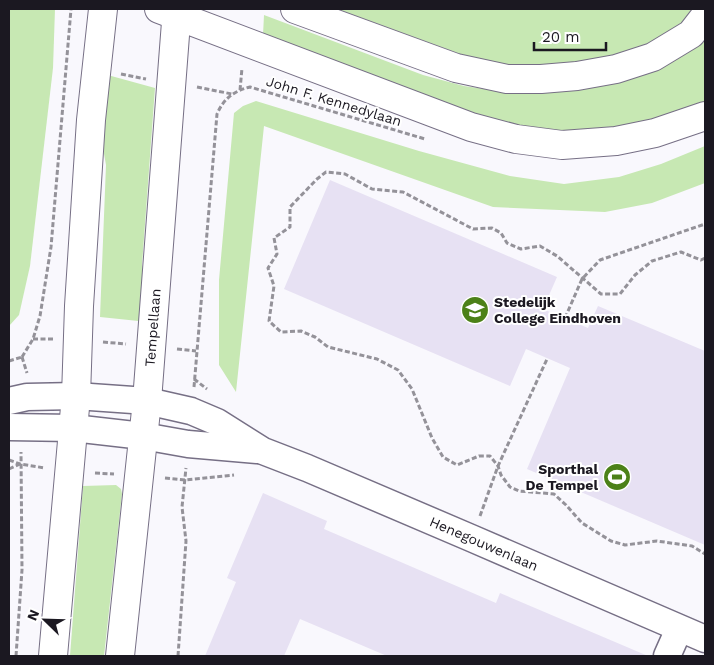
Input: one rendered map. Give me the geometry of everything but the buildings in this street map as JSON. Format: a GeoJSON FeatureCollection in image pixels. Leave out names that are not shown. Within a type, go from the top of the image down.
{"type":"FeatureCollection","features":[{"type":"Feature","properties":{"kind":"main road"},"geometry":{"type":"LineString","coordinates":[[53,656],[76,396],[77,339],[91,120],[103,9]]}},
{"type":"Feature","properties":{"kind":"main road"},"geometry":{"type":"LineString","coordinates":[[296,9],[456,68],[508,79],[577,76],[616,69],[653,57],[691,34],[705,16]]}},
{"type":"Feature","properties":{"kind":"main road"},"geometry":{"type":"LineString","coordinates":[[171,11],[471,127],[516,139],[562,145],[616,141],[655,133],[705,116]]}},
{"type":"Feature","properties":{"kind":"main road","name":"Tempellaan"},"geometry":{"type":"LineString","coordinates":[[120,656],[152,347],[170,83],[171,11]]}},
{"type":"Feature","properties":{"kind":"street","name":"Henegouwenlaan"},"geometry":{"type":"LineString","coordinates":[[9,401],[27,397],[76,396],[147,401],[191,411],[217,422],[263,451],[472,538],[705,639]]}},
{"type":"Feature","properties":{"kind":"street","name":"Henegouwenlaan"},"geometry":{"type":"LineString","coordinates":[[9,427],[73,428],[143,436],[188,444],[263,451]]}},
{"type":"Feature","properties":{"kind":"street"},"geometry":{"type":"LineString","coordinates":[[667,656],[679,629]]}},
{"type":"Feature","properties":{"kind":"path"},"geometry":{"type":"LineString","coordinates":[[9,361],[22,357],[33,339],[40,316],[51,247],[71,9]]}},
{"type":"Feature","properties":{"kind":"path","name":"John F. Kennedylaan"},"geometry":{"type":"LineString","coordinates":[[196,351],[217,114],[222,104],[232,94],[250,87],[422,139]]}},
{"type":"Feature","properties":{"kind":"path"},"geometry":{"type":"LineString","coordinates":[[705,258],[701,260],[681,252],[652,261],[635,275],[620,294],[601,294],[557,256],[540,246],[521,249],[507,243],[501,233],[492,228],[473,229],[403,192],[372,190],[346,174],[326,172],[290,207],[290,227],[274,238],[276,254],[268,268],[274,286],[269,321],[281,332],[301,331],[315,337],[328,347],[377,359],[398,370],[412,389],[432,438],[443,457],[457,465],[480,456],[490,456],[510,487],[520,491],[554,494],[582,523],[611,541],[625,545],[657,541],[692,546],[705,554]]}},
{"type":"Feature","properties":{"kind":"path"},"geometry":{"type":"LineString","coordinates":[[565,318],[582,279],[600,260],[705,224]]}},
{"type":"Feature","properties":{"kind":"path"},"geometry":{"type":"LineString","coordinates":[[33,339],[77,339],[196,351],[194,378]]}},
{"type":"Feature","properties":{"kind":"path"},"geometry":{"type":"LineString","coordinates":[[472,538],[498,466],[547,359]]}},
{"type":"Feature","properties":{"kind":"path"},"geometry":{"type":"LineString","coordinates":[[178,656],[186,541],[182,507],[188,444]]}},
{"type":"Feature","properties":{"kind":"path"},"geometry":{"type":"LineString","coordinates":[[9,460],[20,464],[69,471],[185,480]]}},
{"type":"Feature","properties":{"kind":"path"},"geometry":{"type":"LineString","coordinates":[[9,469],[20,464]]}},
{"type":"Feature","properties":{"kind":"path"},"geometry":{"type":"LineString","coordinates":[[16,656],[22,570],[20,464]]}},
{"type":"Feature","properties":{"kind":"green space"},"geometry":{"type":"Polygon","coordinates":[[[9,9],[55,9],[53,68],[30,266],[19,315],[9,326],[9,9]]]}},
{"type":"Feature","properties":{"kind":"green space"},"geometry":{"type":"Polygon","coordinates":[[[337,9],[697,9],[684,24],[648,46],[613,58],[575,65],[509,66],[460,54],[337,9]]]}},
{"type":"Feature","properties":{"kind":"green space"},"geometry":{"type":"Polygon","coordinates":[[[264,15],[423,75],[464,86],[505,92],[705,36],[705,103],[616,132],[518,130],[263,35],[264,15]]]}},
{"type":"Feature","properties":{"kind":"green space"},"geometry":{"type":"Polygon","coordinates":[[[104,74],[155,88],[142,265],[146,285],[148,322],[100,317],[106,165],[101,137],[104,74]]]}},
{"type":"Feature","properties":{"kind":"green space"},"geometry":{"type":"Polygon","coordinates":[[[256,101],[419,151],[510,176],[564,184],[619,177],[661,164],[705,146],[705,183],[652,203],[605,212],[493,207],[264,126],[236,392],[219,365],[219,280],[234,113],[243,106],[256,101]]]}},
{"type":"Feature","properties":{"kind":"green space"},"geometry":{"type":"Polygon","coordinates":[[[116,485],[121,489],[122,494],[104,656],[70,656],[83,486],[116,485]]]}},
{"type":"Feature","properties":{"kind":"place","name":"Stedelijk College Eindhoven"},"geometry":{"type":"Point","coordinates":[475,310]}},
{"type":"Feature","properties":{"kind":"place","name":"Sporthal De Tempel"},"geometry":{"type":"Point","coordinates":[617,477]}}]}
